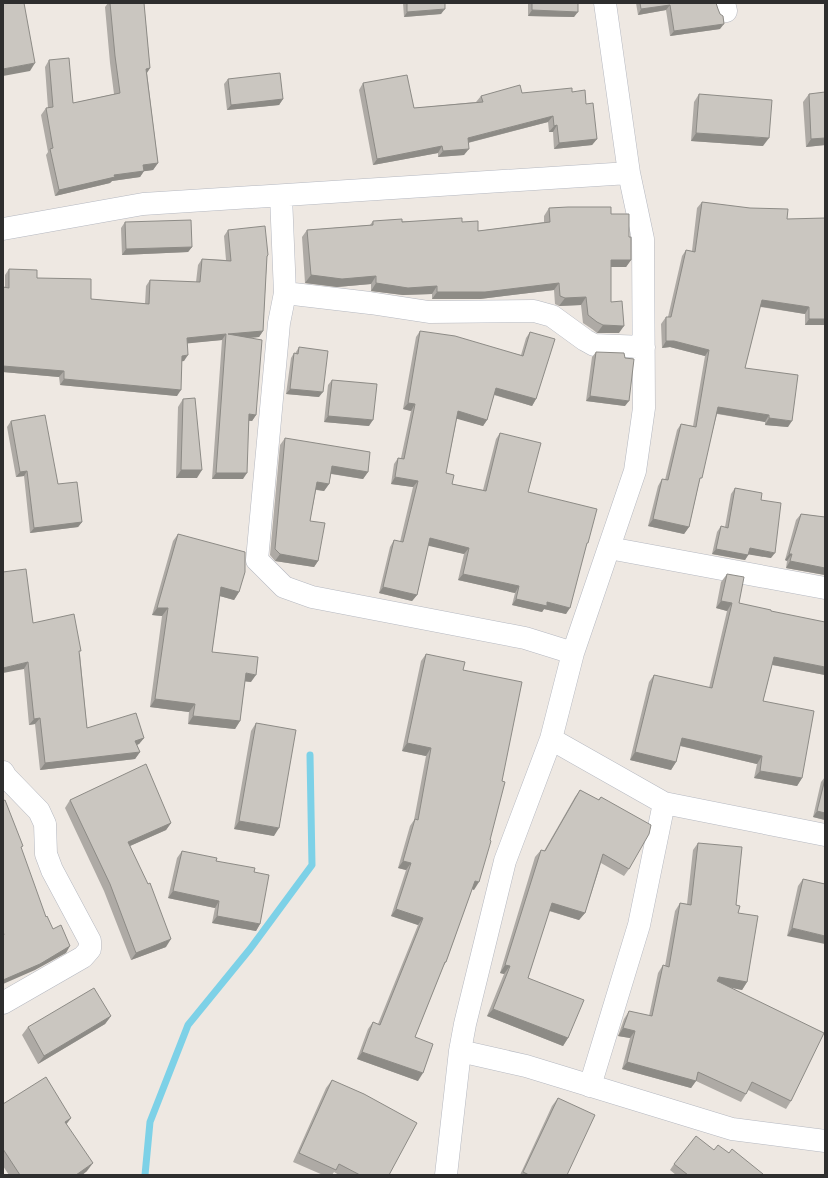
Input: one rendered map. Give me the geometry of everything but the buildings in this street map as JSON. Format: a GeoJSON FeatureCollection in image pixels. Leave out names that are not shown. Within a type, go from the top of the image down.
{"type":"FeatureCollection","features":[{"type":"Feature","properties":{"kind":"street"},"geometry":{"type":"LineString","coordinates":[[446,1175],[460,1051],[465,1024],[505,861],[551,740],[573,653],[635,471],[644,408],[643,239],[629,173],[605,3]]}},
{"type":"Feature","properties":{"kind":"street"},"geometry":{"type":"LineString","coordinates":[[3,229],[143,204],[629,173]]}},
{"type":"Feature","properties":{"kind":"street"},"geometry":{"type":"LineString","coordinates":[[281,196],[285,293],[279,322],[257,560],[284,587],[312,597],[525,638],[573,653]]}},
{"type":"Feature","properties":{"kind":"street"},"geometry":{"type":"LineString","coordinates":[[285,293],[370,303],[429,312],[534,311],[552,316],[594,345],[644,347]]}},
{"type":"Feature","properties":{"kind":"street"},"geometry":{"type":"LineString","coordinates":[[609,548],[825,588]]}},
{"type":"Feature","properties":{"kind":"street"},"geometry":{"type":"LineString","coordinates":[[551,740],[664,803],[825,835]]}},
{"type":"Feature","properties":{"kind":"street"},"geometry":{"type":"LineString","coordinates":[[3,772],[39,811],[44,824],[46,854],[52,870],[90,941],[90,949],[83,957],[3,1003]]}},
{"type":"Feature","properties":{"kind":"street"},"geometry":{"type":"LineString","coordinates":[[590,1086],[639,925],[664,803]]}},
{"type":"Feature","properties":{"kind":"street"},"geometry":{"type":"LineString","coordinates":[[460,1051],[526,1066],[732,1129],[825,1141]]}},
{"type":"Feature","properties":{"kind":"waterway"},"geometry":{"type":"LineString","coordinates":[[145,1175],[150,1122],[188,1025],[250,949],[312,865],[310,755]]}}]}
